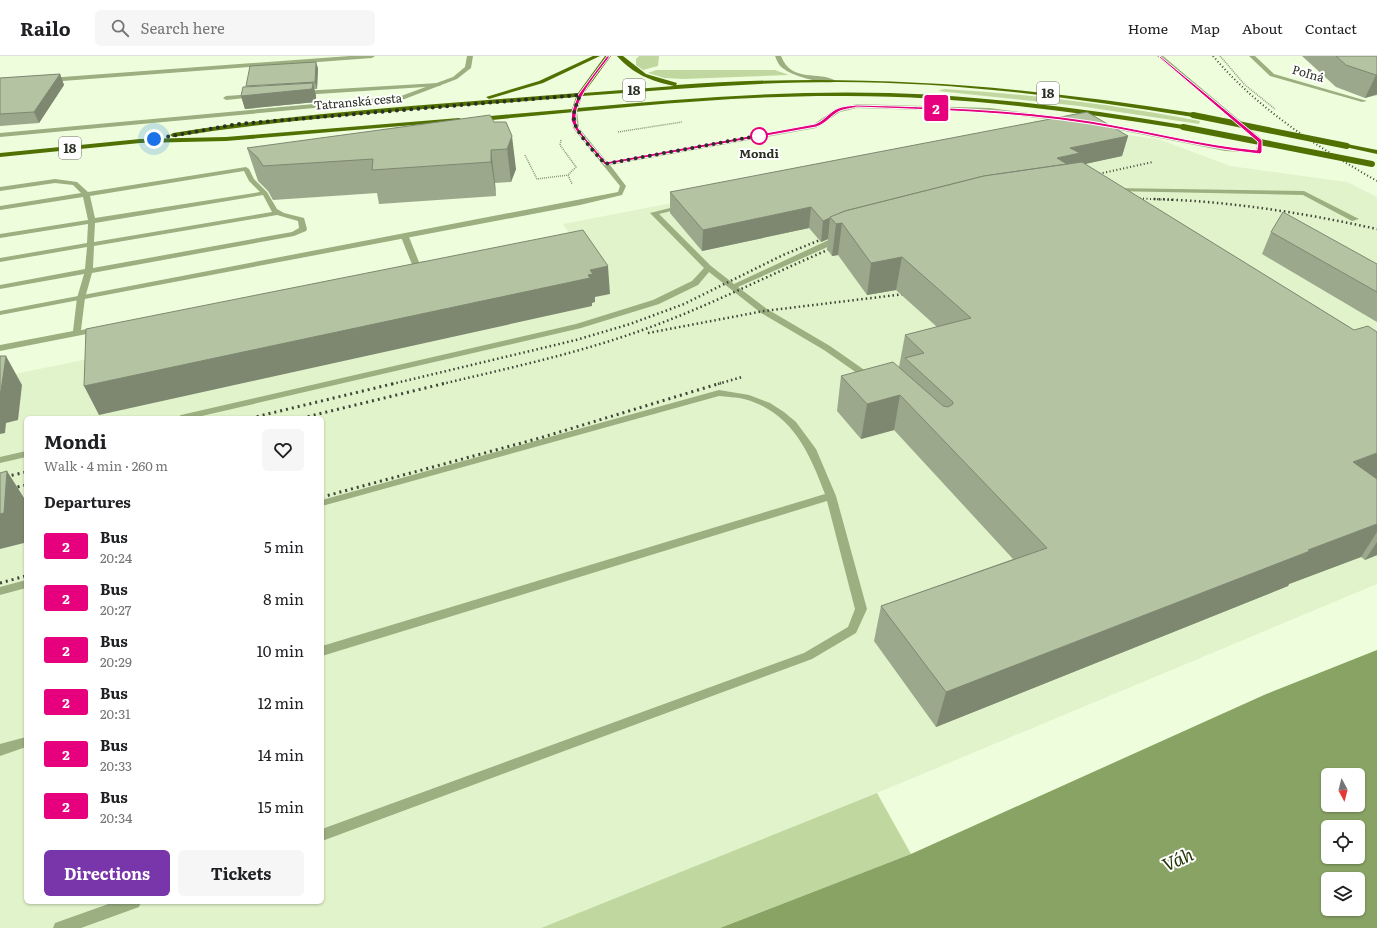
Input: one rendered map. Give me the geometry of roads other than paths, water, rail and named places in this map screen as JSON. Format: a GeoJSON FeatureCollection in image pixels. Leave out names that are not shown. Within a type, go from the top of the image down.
{"type":"FeatureCollection","features":[{"type":"Feature","properties":{"kind":"main road"},"geometry":{"type":"LineString","coordinates":[[454,104],[523,88],[597,56]]}},
{"type":"Feature","properties":{"kind":"main road"},"geometry":{"type":"LineString","coordinates":[[574,111],[580,95],[608,56]]}},
{"type":"Feature","properties":{"kind":"main road"},"geometry":{"type":"LineString","coordinates":[[620,56],[640,74],[658,80],[688,86]]}},
{"type":"Feature","properties":{"kind":"main road","name":"18"},"geometry":{"type":"LineString","coordinates":[[580,95],[688,86],[788,81],[973,86],[1080,97],[1193,115],[1377,152]]}},
{"type":"Feature","properties":{"kind":"main road","name":"Tatranská cesta"},"geometry":{"type":"LineString","coordinates":[[0,155],[140,141],[238,124],[454,104],[580,95]]}},
{"type":"Feature","properties":{"kind":"main road","name":"18"},"geometry":{"type":"LineString","coordinates":[[574,111],[778,96],[906,95],[1022,103],[1111,115],[1183,127],[1374,164]]}},
{"type":"Feature","properties":{"kind":"main road","name":"Tatranská cesta"},"geometry":{"type":"LineString","coordinates":[[140,141],[226,139],[574,111]]}},
{"type":"Feature","properties":{"kind":"street"},"geometry":{"type":"LineString","coordinates":[[39,81],[372,56]]}},
{"type":"Feature","properties":{"kind":"street"},"geometry":{"type":"LineString","coordinates":[[0,135],[402,98],[438,86],[455,78],[468,68],[470,56]]}},
{"type":"Feature","properties":{"kind":"street"},"geometry":{"type":"LineString","coordinates":[[778,56],[779,64],[801,76],[832,81]]}},
{"type":"Feature","properties":{"kind":"street"},"geometry":{"type":"LineString","coordinates":[[1098,124],[1226,149],[1260,152],[1261,141],[1160,56]]}},
{"type":"Feature","properties":{"kind":"street","name":"Poľná"},"geometry":{"type":"LineString","coordinates":[[1252,56],[1272,75],[1364,101]]}},
{"type":"Feature","properties":{"kind":"street"},"geometry":{"type":"LineString","coordinates":[[293,93],[438,86]]}},
{"type":"Feature","properties":{"kind":"street"},"geometry":{"type":"LineString","coordinates":[[226,98],[264,96]]}},
{"type":"Feature","properties":{"kind":"street"},"geometry":{"type":"LineString","coordinates":[[605,164],[816,126],[825,122],[834,113],[841,109],[857,106],[989,110],[1074,121]]}},
{"type":"Feature","properties":{"kind":"street"},"geometry":{"type":"LineString","coordinates":[[0,313],[614,196],[622,191],[622,186],[576,128],[574,111]]}},
{"type":"Feature","properties":{"kind":"street"},"geometry":{"type":"LineString","coordinates":[[0,208],[246,169],[251,180],[265,193],[270,206],[276,213]]}},
{"type":"Feature","properties":{"kind":"street"},"geometry":{"type":"LineString","coordinates":[[0,189],[55,181],[75,183],[86,194],[92,221],[91,245],[89,271],[81,298],[77,334]]}},
{"type":"Feature","properties":{"kind":"street"},"geometry":{"type":"LineString","coordinates":[[1115,198],[1103,190],[1304,193],[1355,219]]}},
{"type":"Feature","properties":{"kind":"street"},"geometry":{"type":"LineString","coordinates":[[0,236],[265,193]]}},
{"type":"Feature","properties":{"kind":"street"},"geometry":{"type":"LineString","coordinates":[[693,205],[654,213],[708,268],[764,311],[826,348],[877,382]]}},
{"type":"Feature","properties":{"kind":"street"},"geometry":{"type":"LineString","coordinates":[[0,260],[276,213],[301,220],[303,229],[294,234],[0,287]]}},
{"type":"Feature","properties":{"kind":"street"},"geometry":{"type":"LineString","coordinates":[[405,237],[412,266],[431,262]]}},
{"type":"Feature","properties":{"kind":"street"},"geometry":{"type":"LineString","coordinates":[[733,287],[846,237]]}},
{"type":"Feature","properties":{"kind":"street"},"geometry":{"type":"LineString","coordinates":[[190,416],[578,326],[656,302],[695,283],[708,268]]}},
{"type":"Feature","properties":{"kind":"street"},"geometry":{"type":"LineString","coordinates":[[0,348],[108,327]]}},
{"type":"Feature","properties":{"kind":"street"},"geometry":{"type":"LineString","coordinates":[[324,502],[719,394],[749,398],[777,410],[795,425],[813,450],[831,496],[861,609],[852,630],[808,656],[324,834]]}},
{"type":"Feature","properties":{"kind":"street"},"geometry":{"type":"LineString","coordinates":[[0,460],[24,454]]}},
{"type":"Feature","properties":{"kind":"street"},"geometry":{"type":"LineString","coordinates":[[324,650],[831,496]]}},
{"type":"Feature","properties":{"kind":"street"},"geometry":{"type":"LineString","coordinates":[[0,591],[24,585]]}},
{"type":"Feature","properties":{"kind":"street"},"geometry":{"type":"LineString","coordinates":[[0,750],[24,743]]}},
{"type":"Feature","properties":{"kind":"street"},"geometry":{"type":"LineString","coordinates":[[60,928],[128,904]]}},
{"type":"Feature","properties":{"kind":"water","name":"Váh"},"geometry":{"type":"Polygon","coordinates":[[[1377,650],[1377,928],[720,928],[911,854],[1264,695],[1377,650]]]}},
{"type":"Feature","properties":{"kind":"railway"},"geometry":{"type":"LineString","coordinates":[[1213,56],[1249,93],[1289,126],[1377,181]]}},
{"type":"Feature","properties":{"kind":"railway"},"geometry":{"type":"LineString","coordinates":[[1089,176],[1153,162]]}},
{"type":"Feature","properties":{"kind":"railway"},"geometry":{"type":"LineString","coordinates":[[1129,198],[1174,200]]}},
{"type":"Feature","properties":{"kind":"railway"},"geometry":{"type":"LineString","coordinates":[[1154,199],[1238,205],[1322,218],[1377,229]]}},
{"type":"Feature","properties":{"kind":"railway"},"geometry":{"type":"LineString","coordinates":[[392,384],[576,340],[630,324],[684,304],[783,255],[830,236]]}},
{"type":"Feature","properties":{"kind":"railway"},"geometry":{"type":"LineString","coordinates":[[442,384],[561,355],[608,342],[657,325],[837,246]]}},
{"type":"Feature","properties":{"kind":"railway"},"geometry":{"type":"LineString","coordinates":[[648,333],[764,311],[913,293]]}},
{"type":"Feature","properties":{"kind":"railway"},"geometry":{"type":"LineString","coordinates":[[718,384],[742,377]]}},
{"type":"Feature","properties":{"kind":"railway"},"geometry":{"type":"LineString","coordinates":[[259,416],[396,383]]}},
{"type":"Feature","properties":{"kind":"railway"},"geometry":{"type":"LineString","coordinates":[[310,416],[446,383]]}},
{"type":"Feature","properties":{"kind":"railway"},"geometry":{"type":"LineString","coordinates":[[324,496],[540,438],[721,383]]}},
{"type":"Feature","properties":{"kind":"railway"},"geometry":{"type":"LineString","coordinates":[[0,478],[24,472]]}},
{"type":"Feature","properties":{"kind":"railway"},"geometry":{"type":"LineString","coordinates":[[0,491],[24,485]]}},
{"type":"Feature","properties":{"kind":"railway"},"geometry":{"type":"LineString","coordinates":[[0,583],[24,577]]}},
{"type":"Feature","properties":{"kind":"place","name":"Mondi"},"geometry":{"type":"Point","coordinates":[759,136]}}]}
